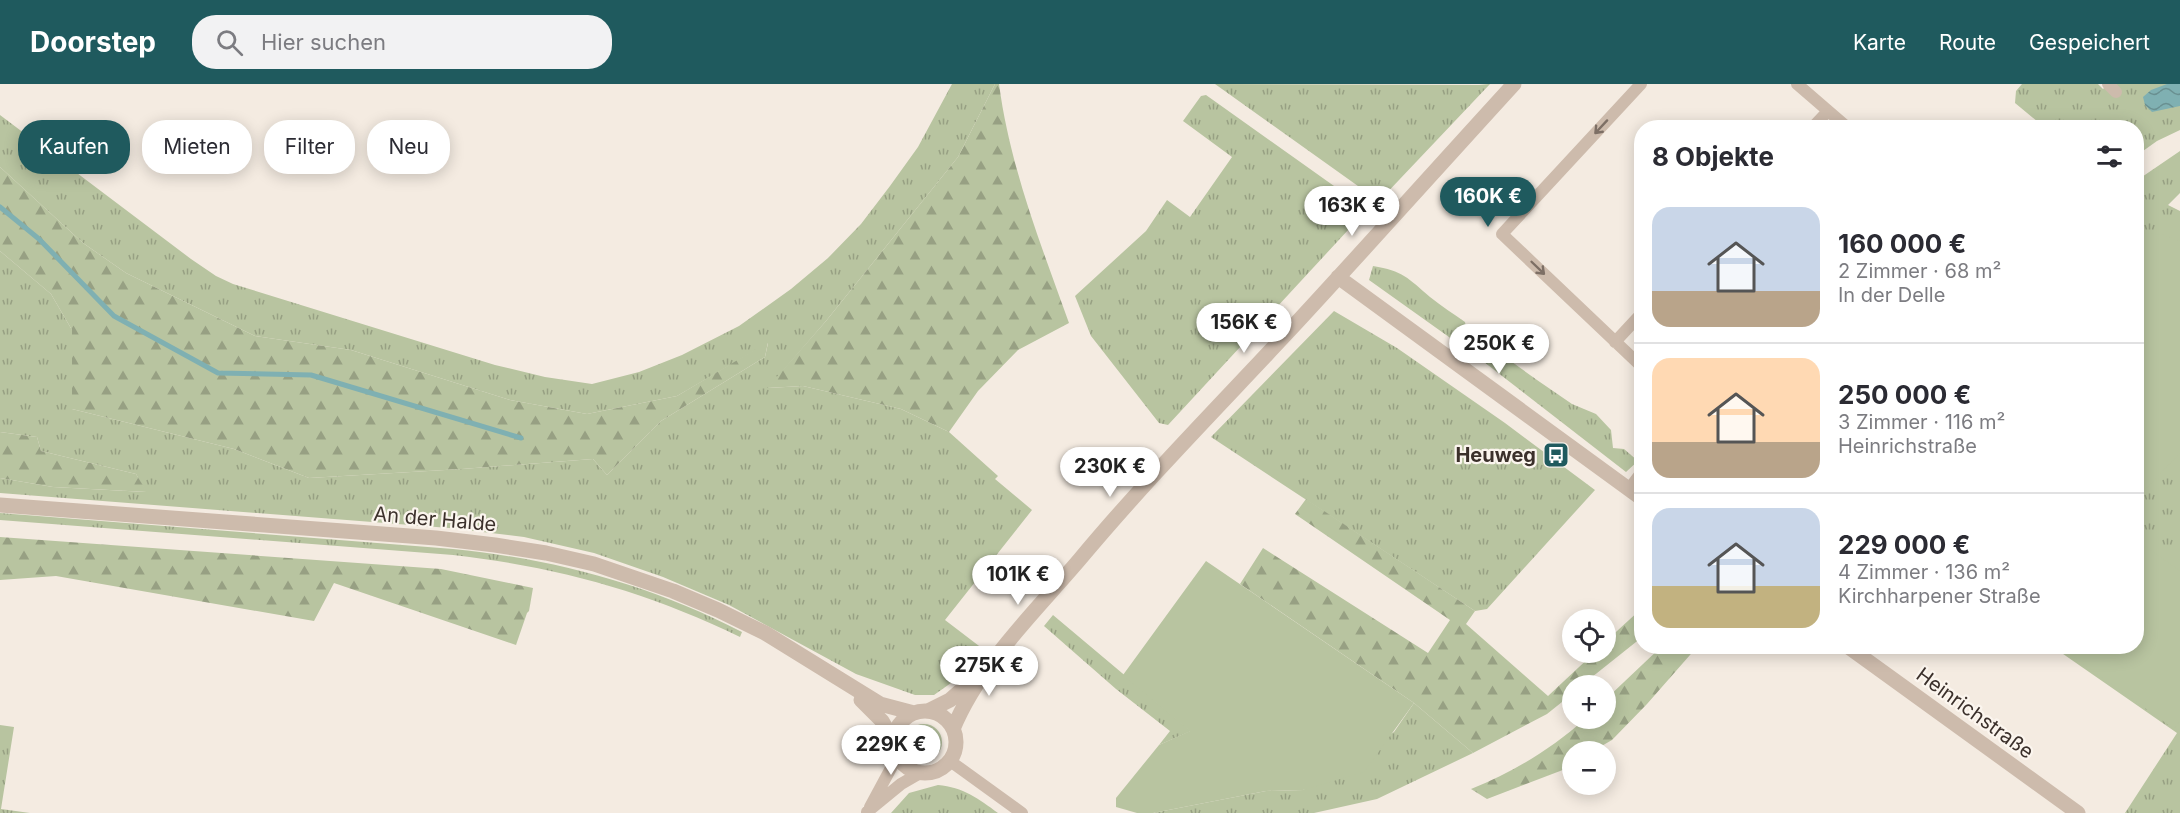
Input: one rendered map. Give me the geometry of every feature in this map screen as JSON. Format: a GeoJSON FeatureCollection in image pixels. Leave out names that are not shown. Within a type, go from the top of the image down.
{"type":"FeatureCollection","features":[{"type":"Feature","properties":{"kind":"street"},"geometry":{"type":"LineString","coordinates":[[953,729],[961,710],[989,666],[1094,542],[1173,453],[1514,84]]}},
{"type":"Feature","properties":{"kind":"street"},"geometry":{"type":"LineString","coordinates":[[1634,360],[1502,234],[1641,84]]}},
{"type":"Feature","properties":{"kind":"street"},"geometry":{"type":"LineString","coordinates":[[1797,84],[1839,120]]}},
{"type":"Feature","properties":{"kind":"street"},"geometry":{"type":"LineString","coordinates":[[1820,120],[1828,111]]}},
{"type":"Feature","properties":{"kind":"street"},"geometry":{"type":"LineString","coordinates":[[1338,277],[1634,493]]}},
{"type":"Feature","properties":{"kind":"street"},"geometry":{"type":"LineString","coordinates":[[1615,342],[1634,322]]}},
{"type":"Feature","properties":{"kind":"street","name":"An der Halde"},"geometry":{"type":"LineString","coordinates":[[0,505],[436,538],[495,544],[546,553],[594,564],[644,580],[709,606],[765,633],[880,704],[921,712]]}},
{"type":"Feature","properties":{"kind":"street","name":"Heinrichstraße"},"geometry":{"type":"LineString","coordinates":[[1858,654],[2078,813]]}},
{"type":"Feature","properties":{"kind":"street"},"geometry":{"type":"LineString","coordinates":[[867,813],[895,749],[899,724],[950,699],[989,666]]}},
{"type":"Feature","properties":{"kind":"street","name":"An der Halde"},"geometry":{"type":"LineString","coordinates":[[839,679],[882,721],[895,749]]}},
{"type":"Feature","properties":{"kind":"street"},"geometry":{"type":"LineString","coordinates":[[867,813],[901,784],[920,774],[936,771],[950,761],[956,746],[953,729],[947,720],[938,714],[921,712]]}},
{"type":"Feature","properties":{"kind":"street"},"geometry":{"type":"LineString","coordinates":[[895,749],[903,765],[920,774]]}},
{"type":"Feature","properties":{"kind":"street"},"geometry":{"type":"LineString","coordinates":[[950,761],[1022,813]]}},
{"type":"Feature","properties":{"kind":"green space"},"geometry":{"type":"Polygon","coordinates":[[[952,84],[995,84],[958,157],[826,321],[768,388],[803,386],[901,409],[949,432],[998,476],[995,479],[1032,510],[945,620],[983,649],[951,683],[934,695],[915,695],[856,674],[729,605],[663,577],[594,553],[524,537],[449,528],[0,493],[0,478],[53,487],[146,492],[136,474],[41,451],[37,437],[0,432],[0,251],[51,294],[72,330],[72,409],[234,449],[309,478],[593,459],[607,475],[661,421],[765,357],[768,343],[677,396],[587,414],[510,400],[351,350],[255,336],[126,273],[83,243],[0,167],[0,115],[18,129],[18,174],[78,174],[191,259],[216,276],[233,284],[495,365],[545,377],[592,384],[639,372],[682,355],[739,326],[791,289],[828,258],[861,224],[918,147],[952,84]]]}},
{"type":"Feature","properties":{"kind":"green space"},"geometry":{"type":"Polygon","coordinates":[[[995,84],[999,84],[1019,176],[1069,323],[1018,350],[978,391],[949,432],[901,409],[803,386],[767,388],[826,321],[958,157],[995,84]]]}},
{"type":"Feature","properties":{"kind":"green space"},"geometry":{"type":"Polygon","coordinates":[[[1215,84],[1490,84],[1381,199],[1372,196],[1215,84]]]}},
{"type":"Feature","properties":{"kind":"green space"},"geometry":{"type":"Polygon","coordinates":[[[2022,84],[2098,84],[2103,89],[2108,84],[2180,84],[2180,130],[2144,150],[2144,120],[2036,120],[2015,103],[2016,91],[2022,84]]]}},
{"type":"Feature","properties":{"kind":"green space"},"geometry":{"type":"Polygon","coordinates":[[[1206,95],[1365,208],[1366,216],[1361,216],[1168,425],[1159,423],[1091,336],[1075,296],[1146,231],[1167,200],[1190,217],[1232,157],[1183,121],[1201,96],[1206,95]]]}},
{"type":"Feature","properties":{"kind":"green space"},"geometry":{"type":"Polygon","coordinates":[[[2180,151],[2180,193],[2168,205],[2180,211],[2180,813],[2125,813],[2177,733],[2063,654],[2144,654],[2144,176],[2180,151]]]}},
{"type":"Feature","properties":{"kind":"green space"},"geometry":{"type":"Polygon","coordinates":[[[0,167],[83,243],[126,273],[255,336],[351,350],[510,400],[587,414],[677,396],[768,342],[765,357],[661,421],[607,475],[593,459],[309,478],[234,449],[72,409],[72,330],[51,294],[0,251],[0,167]]]}},
{"type":"Feature","properties":{"kind":"green space"},"geometry":{"type":"Polygon","coordinates":[[[2144,233],[2164,235],[2180,241],[2180,453],[2144,491],[2144,233]]]}},
{"type":"Feature","properties":{"kind":"green space"},"geometry":{"type":"Polygon","coordinates":[[[1373,266],[1404,276],[1465,322],[1469,334],[1474,339],[1487,344],[1494,339],[1512,362],[1572,404],[1596,414],[1611,430],[1613,448],[1624,449],[1634,458],[1634,465],[1626,472],[1484,362],[1369,280],[1373,266]]]}},
{"type":"Feature","properties":{"kind":"green space"},"geometry":{"type":"Polygon","coordinates":[[[1334,311],[1397,348],[1505,423],[1595,490],[1487,609],[1475,611],[1211,437],[1334,311]]]}},
{"type":"Feature","properties":{"kind":"green space"},"geometry":{"type":"Polygon","coordinates":[[[0,432],[37,437],[41,451],[136,474],[147,492],[53,487],[0,478],[0,432]]]}},
{"type":"Feature","properties":{"kind":"green space"},"geometry":{"type":"Polygon","coordinates":[[[1306,499],[1475,611],[1466,624],[1548,696],[1562,683],[1562,702],[1547,714],[1473,753],[1414,703],[1240,584],[1263,548],[1428,653],[1450,620],[1295,514],[1306,499]]]}},
{"type":"Feature","properties":{"kind":"green space"},"geometry":{"type":"Polygon","coordinates":[[[0,513],[453,549],[491,554],[565,567],[602,577],[673,601],[742,632],[740,637],[670,606],[600,583],[491,560],[453,555],[0,520],[0,513]]]}},
{"type":"Feature","properties":{"kind":"green space"},"geometry":{"type":"Polygon","coordinates":[[[0,537],[441,569],[533,588],[529,611],[516,645],[334,583],[314,621],[56,576],[0,580],[0,537]]]}},
{"type":"Feature","properties":{"kind":"green space"},"geometry":{"type":"Polygon","coordinates":[[[2144,547],[2180,571],[2180,721],[2174,729],[2070,654],[2144,654],[2144,547]]]}},
{"type":"Feature","properties":{"kind":"green space"},"geometry":{"type":"Polygon","coordinates":[[[1206,561],[1414,703],[1364,772],[1303,790],[1266,791],[1153,813],[1137,813],[1116,807],[1116,798],[1159,745],[1190,731],[1123,675],[1206,561]]]}},
{"type":"Feature","properties":{"kind":"green space"},"geometry":{"type":"Polygon","coordinates":[[[1053,615],[1191,731],[1159,745],[1170,731],[1116,689],[1044,626],[1053,615]]]}},
{"type":"Feature","properties":{"kind":"green space"},"geometry":{"type":"Polygon","coordinates":[[[1634,615],[1634,644],[1616,658],[1616,632],[1634,615]]]}},
{"type":"Feature","properties":{"kind":"green space"},"geometry":{"type":"Polygon","coordinates":[[[1654,654],[1691,654],[1612,740],[1562,741],[1562,770],[1487,799],[1471,789],[1531,759],[1573,729],[1616,729],[1616,690],[1654,654]]]}},
{"type":"Feature","properties":{"kind":"green space"},"geometry":{"type":"Polygon","coordinates":[[[1583,663],[1610,663],[1595,675],[1570,675],[1583,663]]]}},
{"type":"Feature","properties":{"kind":"green space"},"geometry":{"type":"Polygon","coordinates":[[[1414,703],[1473,753],[1377,799],[1314,813],[1153,813],[1266,791],[1303,790],[1394,732],[1414,703]]]}},
{"type":"Feature","properties":{"kind":"green space"},"geometry":{"type":"Polygon","coordinates":[[[924,724],[937,729],[942,742],[937,755],[924,760],[911,755],[906,742],[911,729],[924,724]]]}},
{"type":"Feature","properties":{"kind":"green space"},"geometry":{"type":"Polygon","coordinates":[[[0,725],[14,727],[1,809],[30,813],[0,813],[0,725]]]}},
{"type":"Feature","properties":{"kind":"green space"},"geometry":{"type":"Polygon","coordinates":[[[938,785],[963,791],[998,813],[891,813],[909,793],[938,785]]]}},
{"type":"Feature","properties":{"kind":"water"},"geometry":{"type":"Polygon","coordinates":[[[2167,84],[2180,84],[2180,106],[2152,112],[2145,105],[2143,97],[2151,90],[2167,84]]]}},
{"type":"Feature","properties":{"kind":"waterway"},"geometry":{"type":"LineString","coordinates":[[0,207],[39,239],[114,316],[218,373],[311,375],[521,438]]}},
{"type":"Feature","properties":{"kind":"place","name":"Heuweg"},"geometry":{"type":"Point","coordinates":[1556,455]}}]}
